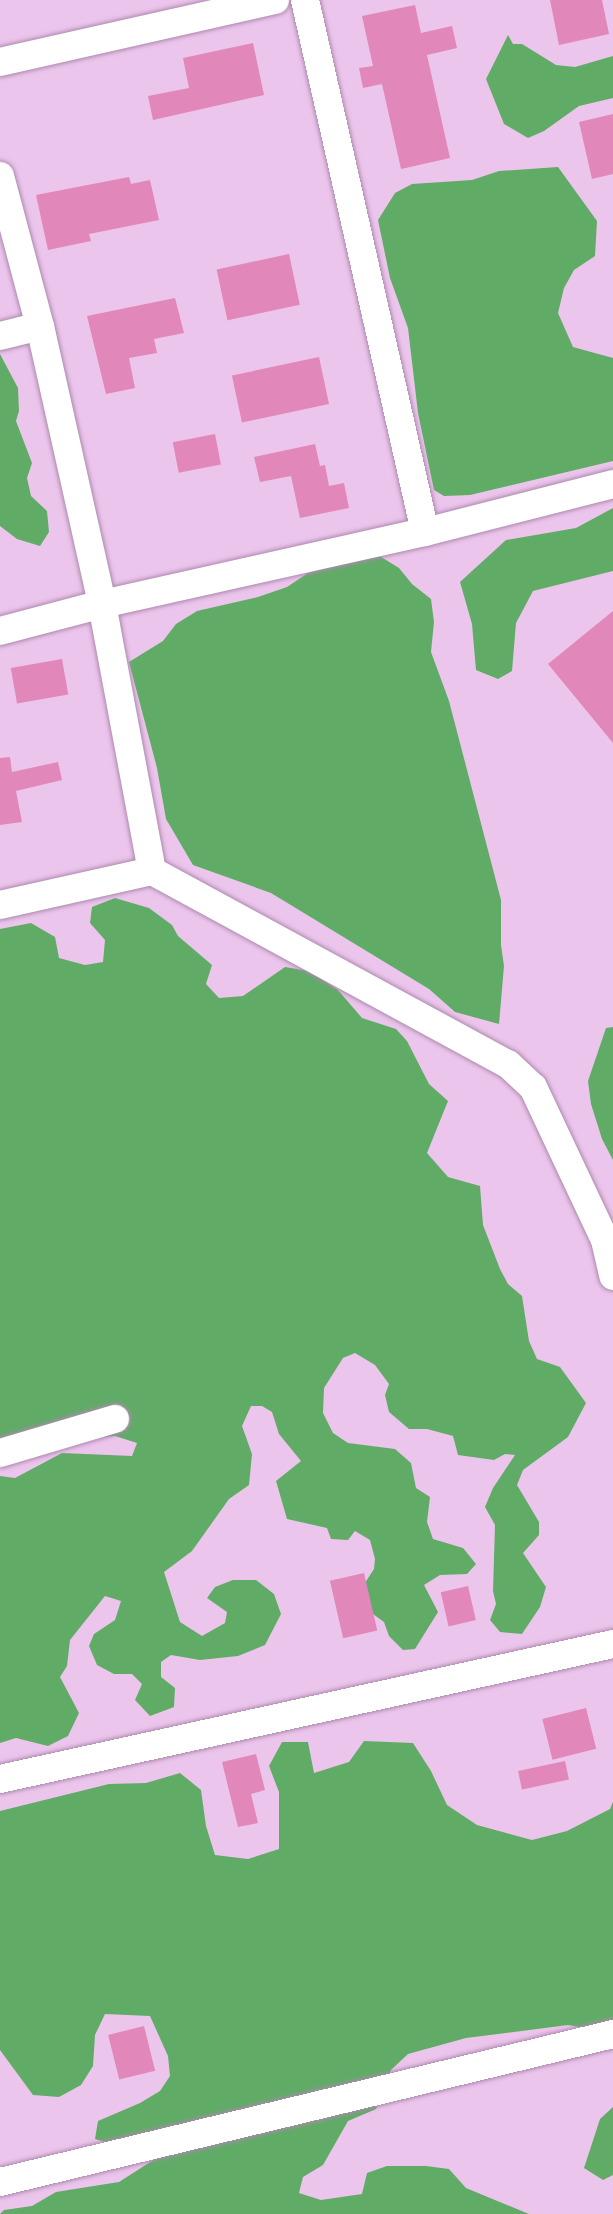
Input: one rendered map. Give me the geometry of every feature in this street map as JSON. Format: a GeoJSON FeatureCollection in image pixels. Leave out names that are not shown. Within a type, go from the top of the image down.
{"type":"FeatureCollection","features":[{"type":"Feature","properties":{"kind":"street"},"geometry":{"type":"LineString","coordinates":[[0,62],[275,0]]}},
{"type":"Feature","properties":{"kind":"street"},"geometry":{"type":"LineString","coordinates":[[305,0],[425,532]]}},
{"type":"Feature","properties":{"kind":"street"},"geometry":{"type":"LineString","coordinates":[[0,176],[40,326],[103,604],[152,871]]}},
{"type":"Feature","properties":{"kind":"street"},"geometry":{"type":"LineString","coordinates":[[0,336],[40,326]]}},
{"type":"Feature","properties":{"kind":"street"},"geometry":{"type":"LineString","coordinates":[[0,631],[103,604],[425,532],[613,484]]}},
{"type":"Feature","properties":{"kind":"street"},"geometry":{"type":"LineString","coordinates":[[0,905],[152,871],[509,1063],[533,1087],[609,1238],[613,1276]]}},
{"type":"Feature","properties":{"kind":"street"},"geometry":{"type":"LineString","coordinates":[[0,1453],[116,1419]]}},
{"type":"Feature","properties":{"kind":"street"},"geometry":{"type":"LineString","coordinates":[[0,1779],[613,1644]]}},
{"type":"Feature","properties":{"kind":"street"},"geometry":{"type":"LineString","coordinates":[[0,2182],[613,2034]]}},
{"type":"Feature","properties":{"kind":"green space"},"geometry":{"type":"Polygon","coordinates":[[[508,35],[513,44],[522,44],[556,65],[575,67],[613,56],[613,98],[579,106],[544,131],[528,138],[504,124],[486,79],[508,35]]]}},
{"type":"Feature","properties":{"kind":"green space"},"geometry":{"type":"Polygon","coordinates":[[[558,167],[597,221],[595,256],[574,270],[564,288],[558,313],[573,347],[613,358],[613,461],[470,495],[444,496],[434,490],[418,413],[408,328],[390,278],[378,220],[395,193],[412,184],[472,180],[499,171],[558,167]]]}},
{"type":"Feature","properties":{"kind":"green space"},"geometry":{"type":"Polygon","coordinates":[[[0,354],[18,388],[19,411],[16,421],[32,463],[27,478],[31,496],[47,511],[49,532],[40,546],[17,539],[0,526],[0,354]]]}},
{"type":"Feature","properties":{"kind":"green space"},"geometry":{"type":"Polygon","coordinates":[[[613,508],[613,571],[533,591],[516,623],[512,671],[498,679],[476,670],[472,624],[460,582],[506,540],[576,528],[613,508]]]}},
{"type":"Feature","properties":{"kind":"green space"},"geometry":{"type":"Polygon","coordinates":[[[373,552],[399,568],[412,584],[431,599],[434,622],[431,652],[449,701],[501,900],[504,966],[499,1024],[455,1012],[429,989],[271,893],[193,865],[166,819],[157,768],[129,662],[163,641],[176,624],[197,611],[258,597],[287,587],[308,573],[373,552]]]}},
{"type":"Feature","properties":{"kind":"green space"},"geometry":{"type":"Polygon","coordinates":[[[115,898],[149,908],[172,925],[178,936],[212,965],[206,984],[219,998],[243,996],[285,967],[309,971],[338,990],[362,1018],[396,1029],[407,1041],[429,1084],[448,1101],[427,1153],[448,1177],[480,1186],[483,1225],[508,1284],[522,1296],[529,1341],[537,1359],[560,1367],[586,1403],[568,1437],[523,1470],[517,1485],[539,1522],[539,1535],[523,1553],[546,1587],[540,1607],[522,1634],[500,1632],[490,1620],[496,1604],[493,1591],[495,1525],[485,1507],[493,1488],[515,1455],[505,1454],[494,1460],[458,1455],[453,1436],[427,1429],[409,1429],[389,1412],[385,1395],[389,1384],[375,1365],[355,1353],[343,1358],[324,1388],[323,1413],[333,1433],[348,1443],[395,1449],[411,1463],[416,1488],[430,1497],[427,1522],[433,1539],[463,1548],[476,1564],[467,1574],[440,1575],[424,1585],[438,1612],[415,1649],[403,1650],[389,1636],[384,1622],[362,1606],[361,1589],[374,1569],[375,1559],[370,1540],[355,1531],[348,1540],[331,1539],[327,1528],[287,1519],[276,1481],[301,1461],[279,1434],[272,1412],[262,1406],[251,1406],[242,1426],[252,1454],[249,1485],[229,1499],[192,1551],[164,1572],[180,1622],[202,1636],[225,1623],[227,1612],[207,1598],[215,1587],[233,1580],[256,1580],[274,1594],[281,1614],[265,1645],[238,1656],[200,1660],[171,1655],[161,1662],[161,1677],[175,1688],[174,1707],[150,1716],[135,1700],[142,1684],[132,1674],[114,1674],[97,1665],[89,1646],[94,1634],[115,1620],[121,1601],[105,1596],[70,1640],[67,1666],[60,1677],[79,1713],[68,1736],[48,1746],[16,1738],[0,1743],[0,1476],[15,1478],[62,1453],[132,1456],[137,1443],[115,1436],[0,1447],[0,929],[31,923],[55,937],[59,958],[85,965],[103,962],[105,940],[90,923],[92,907],[115,898]]]}},
{"type":"Feature","properties":{"kind":"green space"},"geometry":{"type":"Polygon","coordinates":[[[613,1027],[613,1160],[602,1139],[591,1104],[588,1081],[606,1028],[613,1027]]]}},
{"type":"Feature","properties":{"kind":"green space"},"geometry":{"type":"Polygon","coordinates":[[[364,1741],[413,1743],[431,1771],[447,1805],[477,1825],[532,1840],[567,1831],[610,1809],[613,1802],[613,2033],[568,2025],[466,2038],[408,2054],[391,2070],[376,2109],[348,2121],[323,2165],[303,2177],[299,2193],[321,2200],[362,2194],[367,2173],[387,2166],[426,2166],[449,2169],[466,2188],[529,2214],[0,2214],[4,2210],[32,2206],[56,2192],[119,2182],[158,2157],[95,2139],[98,2121],[160,2091],[170,2076],[168,2056],[150,2016],[105,2014],[95,2035],[93,2066],[81,2085],[59,2097],[33,2095],[0,2050],[0,1811],[109,1784],[146,1783],[180,1773],[201,1790],[206,1826],[215,1855],[248,1859],[279,1849],[279,1792],[269,1766],[282,1742],[308,1742],[314,1773],[349,1762],[364,1741]]]}},
{"type":"Feature","properties":{"kind":"green space"},"geometry":{"type":"Polygon","coordinates":[[[613,2107],[613,2175],[603,2180],[584,2168],[600,2119],[613,2107]]]}},
{"type":"Feature","properties":{"kind":"building"},"geometry":{"type":"Polygon","coordinates":[[[550,0],[602,0],[609,34],[559,45],[550,0]]]}},
{"type":"Feature","properties":{"kind":"building"},"geometry":{"type":"Polygon","coordinates":[[[415,5],[421,33],[452,26],[457,48],[427,55],[450,158],[401,169],[382,84],[363,88],[359,68],[373,66],[362,16],[415,5]]]}},
{"type":"Feature","properties":{"kind":"building"},"geometry":{"type":"Polygon","coordinates":[[[253,43],[264,95],[153,120],[148,96],[189,88],[183,58],[253,43]]]}},
{"type":"Feature","properties":{"kind":"building"},"geometry":{"type":"Polygon","coordinates":[[[613,114],[613,174],[592,179],[579,122],[613,114]]]}},
{"type":"Feature","properties":{"kind":"building"},"geometry":{"type":"Polygon","coordinates":[[[129,177],[131,184],[150,180],[159,220],[89,234],[91,241],[48,250],[36,195],[129,177]]]}},
{"type":"Feature","properties":{"kind":"building"},"geometry":{"type":"Polygon","coordinates":[[[289,254],[300,305],[227,320],[217,269],[289,254]]]}},
{"type":"Feature","properties":{"kind":"building"},"geometry":{"type":"Polygon","coordinates":[[[175,298],[184,333],[154,339],[157,353],[129,358],[135,388],[106,394],[87,316],[175,298]]]}},
{"type":"Feature","properties":{"kind":"building"},"geometry":{"type":"Polygon","coordinates":[[[319,357],[329,404],[242,422],[232,376],[319,357]]]}},
{"type":"Feature","properties":{"kind":"building"},"geometry":{"type":"Polygon","coordinates":[[[215,434],[221,464],[179,473],[173,442],[215,434]]]}},
{"type":"Feature","properties":{"kind":"building"},"geometry":{"type":"Polygon","coordinates":[[[315,444],[320,466],[325,465],[329,486],[344,483],[349,508],[300,518],[291,476],[260,482],[254,457],[315,444]]]}},
{"type":"Feature","properties":{"kind":"building"},"geometry":{"type":"Polygon","coordinates":[[[613,611],[613,743],[548,664],[613,611]]]}},
{"type":"Feature","properties":{"kind":"building"},"geometry":{"type":"Polygon","coordinates":[[[62,659],[68,694],[17,703],[11,668],[62,659]]]}},
{"type":"Feature","properties":{"kind":"building"},"geometry":{"type":"Polygon","coordinates":[[[10,757],[12,772],[58,762],[62,780],[16,791],[22,822],[0,825],[0,758],[10,757]]]}},
{"type":"Feature","properties":{"kind":"building"},"geometry":{"type":"Polygon","coordinates":[[[364,1573],[377,1630],[343,1638],[330,1581],[364,1573]]]}},
{"type":"Feature","properties":{"kind":"building"},"geometry":{"type":"Polygon","coordinates":[[[468,1586],[476,1620],[449,1626],[441,1592],[468,1586]]]}},
{"type":"Feature","properties":{"kind":"building"},"geometry":{"type":"Polygon","coordinates":[[[586,1708],[596,1749],[552,1760],[542,1719],[586,1708]]]}},
{"type":"Feature","properties":{"kind":"building"},"geometry":{"type":"Polygon","coordinates":[[[256,1754],[265,1790],[251,1794],[258,1823],[238,1827],[222,1762],[256,1754]]]}},
{"type":"Feature","properties":{"kind":"building"},"geometry":{"type":"Polygon","coordinates":[[[565,1761],[569,1780],[522,1790],[518,1771],[565,1761]]]}},
{"type":"Feature","properties":{"kind":"building"},"geometry":{"type":"Polygon","coordinates":[[[144,2026],[155,2071],[119,2080],[108,2035],[144,2026]]]}}]}
